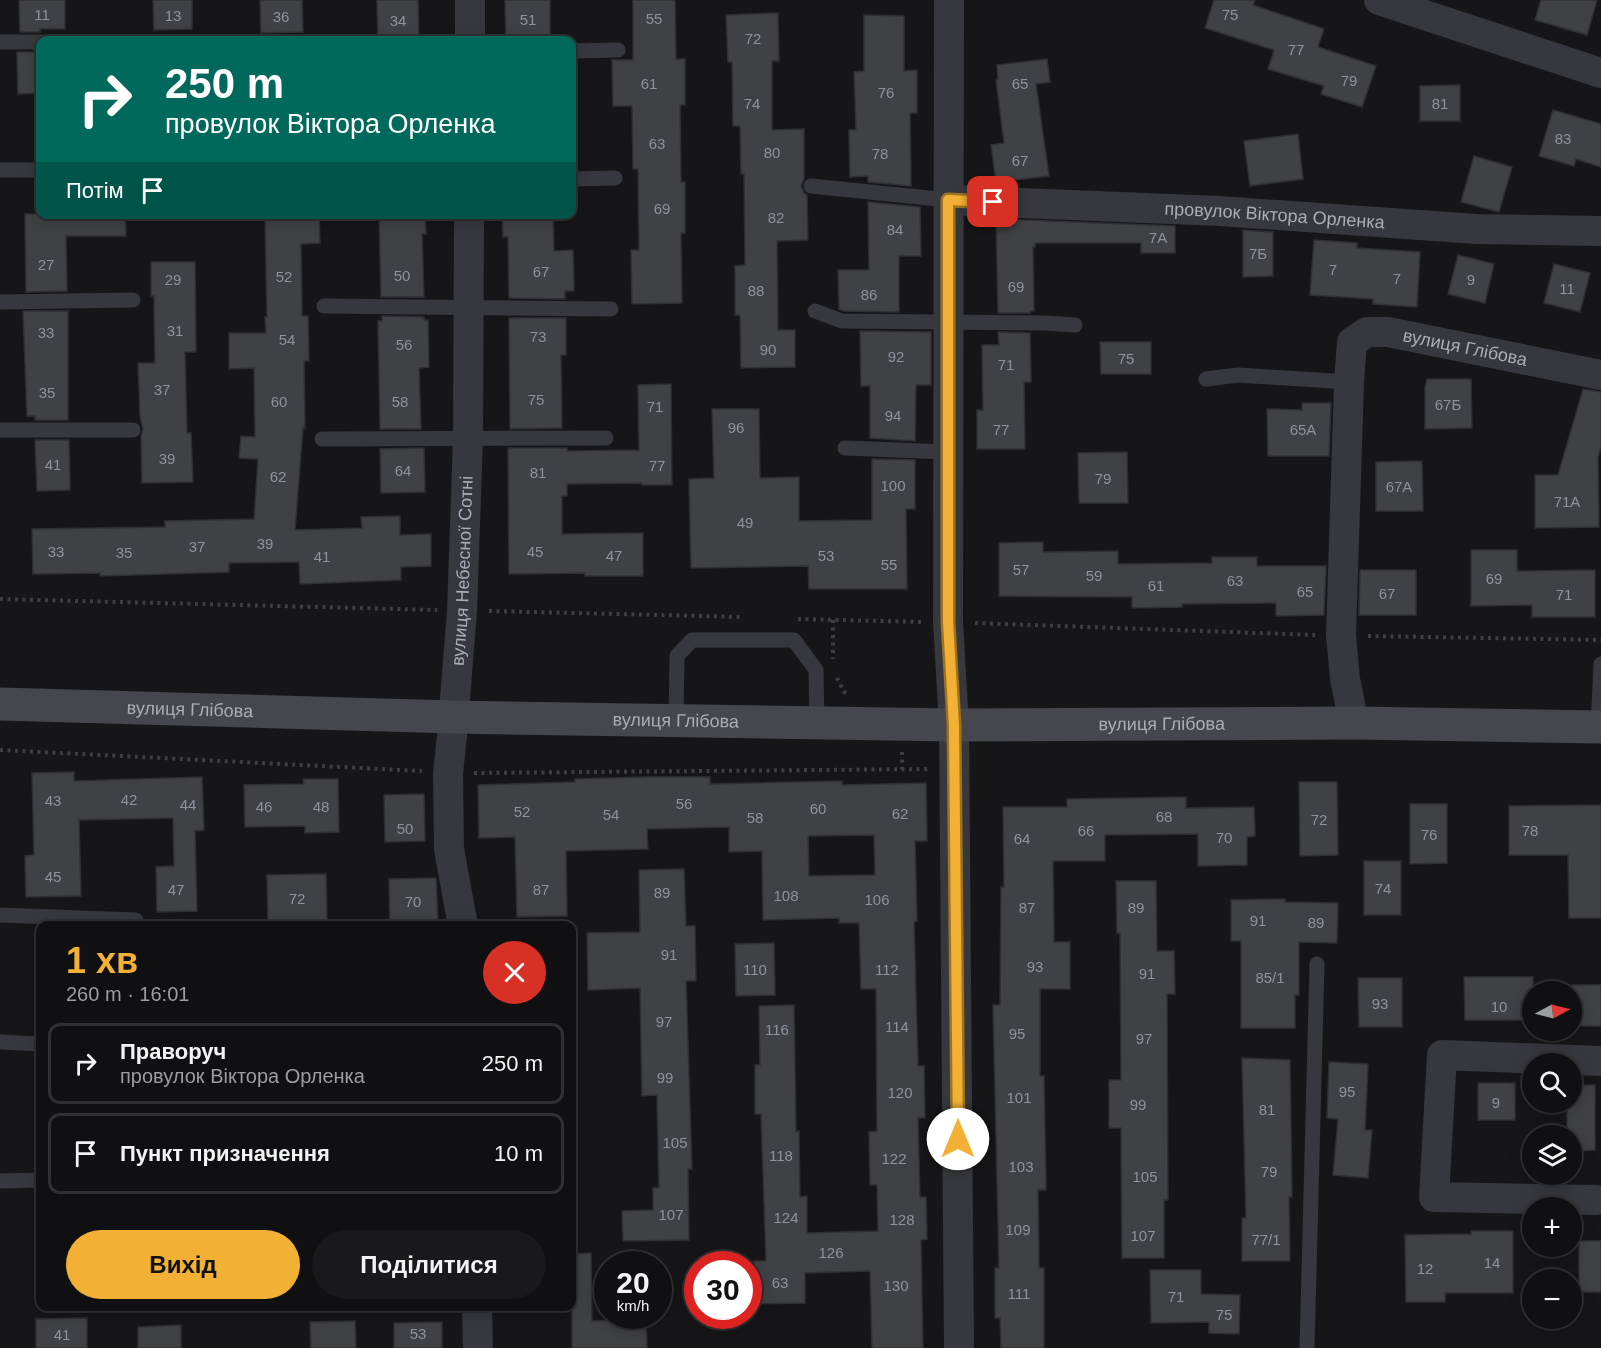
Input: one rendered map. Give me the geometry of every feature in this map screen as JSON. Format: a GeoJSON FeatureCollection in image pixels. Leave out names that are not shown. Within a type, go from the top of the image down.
{"type":"FeatureCollection","features":[{"type":"Feature","properties":{"kind":"main road","name":"вулиця Глібова"},"geometry":{"type":"LineString","coordinates":[[0,704],[453,717],[954,725],[1354,723],[1600,727]]}},
{"type":"Feature","properties":{"kind":"street"},"geometry":{"type":"LineString","coordinates":[[470,0],[470,36]]}},
{"type":"Feature","properties":{"kind":"street"},"geometry":{"type":"LineString","coordinates":[[949,0],[948,622],[954,725],[959,1348]]}},
{"type":"Feature","properties":{"kind":"street"},"geometry":{"type":"LineString","coordinates":[[1379,0],[1601,73]]}},
{"type":"Feature","properties":{"kind":"street","name":"провулок Віктора Орленка"},"geometry":{"type":"LineString","coordinates":[[948,200],[1219,211],[1477,229],[1601,231]]}},
{"type":"Feature","properties":{"kind":"street","name":"вулиця Небесної Сотні"},"geometry":{"type":"LineString","coordinates":[[462,921],[449,849],[448,773],[462,611],[468,438],[469,219]]}},
{"type":"Feature","properties":{"kind":"street","name":"вулиця Глібова"},"geometry":{"type":"LineString","coordinates":[[1354,723],[1345,679],[1341,635],[1352,342],[1367,332],[1388,332],[1601,375]]}},
{"type":"Feature","properties":{"kind":"street"},"geometry":{"type":"LineString","coordinates":[[1596,1200],[1434,1197],[1442,1055],[1601,1061]]}},
{"type":"Feature","properties":{"kind":"street"},"geometry":{"type":"LineString","coordinates":[[477,1311],[478,1348]]}},
{"type":"Feature","properties":{"kind":"lane"},"geometry":{"type":"LineString","coordinates":[[0,42],[36,42]]}},
{"type":"Feature","properties":{"kind":"lane"},"geometry":{"type":"LineString","coordinates":[[576,51],[618,50]]}},
{"type":"Feature","properties":{"kind":"lane"},"geometry":{"type":"LineString","coordinates":[[0,170],[36,170]]}},
{"type":"Feature","properties":{"kind":"lane"},"geometry":{"type":"LineString","coordinates":[[576,179],[615,178]]}},
{"type":"Feature","properties":{"kind":"lane"},"geometry":{"type":"LineString","coordinates":[[811,186],[948,200]]}},
{"type":"Feature","properties":{"kind":"lane"},"geometry":{"type":"LineString","coordinates":[[0,302],[133,300]]}},
{"type":"Feature","properties":{"kind":"lane"},"geometry":{"type":"LineString","coordinates":[[324,306],[611,309]]}},
{"type":"Feature","properties":{"kind":"lane"},"geometry":{"type":"LineString","coordinates":[[814,311],[842,321],[1075,325]]}},
{"type":"Feature","properties":{"kind":"lane"},"geometry":{"type":"LineString","coordinates":[[1206,380],[1238,375],[1349,382]]}},
{"type":"Feature","properties":{"kind":"lane"},"geometry":{"type":"LineString","coordinates":[[0,430],[133,430]]}},
{"type":"Feature","properties":{"kind":"lane"},"geometry":{"type":"LineString","coordinates":[[322,439],[606,438]]}},
{"type":"Feature","properties":{"kind":"lane"},"geometry":{"type":"LineString","coordinates":[[845,448],[948,452]]}},
{"type":"Feature","properties":{"kind":"lane"},"geometry":{"type":"LineString","coordinates":[[676,720],[677,657],[692,640],[794,640],[816,670],[817,723]]}},
{"type":"Feature","properties":{"kind":"lane"},"geometry":{"type":"LineString","coordinates":[[1600,727],[1601,664]]}},
{"type":"Feature","properties":{"kind":"lane"},"geometry":{"type":"LineString","coordinates":[[0,915],[136,920]]}},
{"type":"Feature","properties":{"kind":"lane"},"geometry":{"type":"LineString","coordinates":[[1307,1348],[1317,964]]}},
{"type":"Feature","properties":{"kind":"lane"},"geometry":{"type":"LineString","coordinates":[[0,1042],[36,1044]]}},
{"type":"Feature","properties":{"kind":"lane"},"geometry":{"type":"LineString","coordinates":[[0,1181],[36,1180]]}},
{"type":"Feature","properties":{"kind":"path"},"geometry":{"type":"LineString","coordinates":[[833,620],[834,663]]}},
{"type":"Feature","properties":{"kind":"path"},"geometry":{"type":"LineString","coordinates":[[836,671],[844,692],[854,696]]}},
{"type":"Feature","properties":{"kind":"path"},"geometry":{"type":"LineString","coordinates":[[902,750],[903,769]]}},
{"type":"Feature","properties":{"kind":"building"},"geometry":{"type":"Polygon","coordinates":[[[19,0],[65,0],[65,29],[20,32],[19,0]]]}},
{"type":"Feature","properties":{"kind":"building"},"geometry":{"type":"Polygon","coordinates":[[[153,0],[192,0],[192,29],[154,30],[153,0]]]}},
{"type":"Feature","properties":{"kind":"building"},"geometry":{"type":"Polygon","coordinates":[[[260,0],[302,0],[303,32],[261,33],[260,0]]]}},
{"type":"Feature","properties":{"kind":"building"},"geometry":{"type":"Polygon","coordinates":[[[377,0],[418,0],[419,36],[378,36],[377,0]]]}},
{"type":"Feature","properties":{"kind":"building"},"geometry":{"type":"Polygon","coordinates":[[[505,0],[550,0],[550,36],[506,36],[505,0]]]}},
{"type":"Feature","properties":{"kind":"building"},"geometry":{"type":"Polygon","coordinates":[[[633,0],[675,0],[676,59],[685,59],[685,105],[680,105],[681,182],[685,182],[685,233],[681,233],[682,303],[632,304],[631,250],[639,250],[638,169],[633,169],[632,106],[613,106],[612,60],[633,60],[633,0]]]}},
{"type":"Feature","properties":{"kind":"building"},"geometry":{"type":"Polygon","coordinates":[[[1214,0],[1255,0],[1253,5],[1324,29],[1318,47],[1376,66],[1362,107],[1321,94],[1324,86],[1268,69],[1274,50],[1205,28],[1214,0]]]}},
{"type":"Feature","properties":{"kind":"building"},"geometry":{"type":"Polygon","coordinates":[[[1541,0],[1597,0],[1587,35],[1535,20],[1541,0]]]}},
{"type":"Feature","properties":{"kind":"building"},"geometry":{"type":"Polygon","coordinates":[[[778,13],[779,61],[772,61],[772,130],[804,129],[804,179],[801,186],[807,195],[808,240],[777,241],[778,330],[795,330],[795,367],[741,368],[740,315],[735,315],[735,266],[745,265],[744,174],[741,174],[740,126],[733,126],[732,62],[728,62],[726,15],[778,13]]]}},
{"type":"Feature","properties":{"kind":"building"},"geometry":{"type":"Polygon","coordinates":[[[864,15],[904,16],[904,71],[917,70],[917,113],[910,113],[911,186],[868,182],[868,176],[850,177],[849,130],[856,130],[854,72],[864,71],[864,15]]]}},
{"type":"Feature","properties":{"kind":"building"},"geometry":{"type":"Polygon","coordinates":[[[17,52],[36,52],[36,93],[18,94],[17,52]]]}},
{"type":"Feature","properties":{"kind":"building"},"geometry":{"type":"Polygon","coordinates":[[[1047,59],[1050,82],[1036,84],[1049,176],[996,182],[991,145],[1004,143],[996,80],[998,79],[997,65],[1047,59]]]}},
{"type":"Feature","properties":{"kind":"building"},"geometry":{"type":"Polygon","coordinates":[[[1460,85],[1460,121],[1420,121],[1420,86],[1460,85]]]}},
{"type":"Feature","properties":{"kind":"building"},"geometry":{"type":"Polygon","coordinates":[[[1553,110],[1601,124],[1601,167],[1576,159],[1574,166],[1539,156],[1553,110]]]}},
{"type":"Feature","properties":{"kind":"building"},"geometry":{"type":"Polygon","coordinates":[[[1298,134],[1303,179],[1250,186],[1244,141],[1298,134]]]}},
{"type":"Feature","properties":{"kind":"building"},"geometry":{"type":"Polygon","coordinates":[[[1474,156],[1512,167],[1499,212],[1461,202],[1474,156]]]}},
{"type":"Feature","properties":{"kind":"building"},"geometry":{"type":"Polygon","coordinates":[[[868,202],[920,207],[921,256],[899,256],[899,312],[839,309],[838,270],[869,270],[868,202]]]}},
{"type":"Feature","properties":{"kind":"building"},"geometry":{"type":"Polygon","coordinates":[[[25,214],[36,214],[36,219],[125,219],[126,236],[66,236],[67,291],[26,292],[25,214]]]}},
{"type":"Feature","properties":{"kind":"building"},"geometry":{"type":"Polygon","coordinates":[[[265,219],[319,219],[320,243],[301,244],[302,316],[308,316],[309,361],[304,361],[305,428],[303,428],[295,530],[362,528],[361,517],[400,516],[400,535],[431,534],[431,566],[401,567],[401,580],[300,584],[299,562],[229,563],[229,572],[100,576],[100,573],[33,574],[32,529],[165,527],[165,521],[254,519],[258,459],[239,458],[241,436],[255,437],[254,368],[229,369],[229,333],[266,333],[265,317],[267,317],[265,219]]]}},
{"type":"Feature","properties":{"kind":"building"},"geometry":{"type":"Polygon","coordinates":[[[379,219],[425,219],[426,234],[422,234],[424,297],[381,297],[379,219]]]}},
{"type":"Feature","properties":{"kind":"building"},"geometry":{"type":"Polygon","coordinates":[[[502,219],[553,219],[554,251],[573,250],[574,291],[565,291],[565,299],[509,298],[508,237],[503,237],[502,219]]]}},
{"type":"Feature","properties":{"kind":"building"},"geometry":{"type":"Polygon","coordinates":[[[996,219],[1175,226],[1175,253],[1141,253],[1141,243],[1035,243],[1033,247],[1034,311],[998,313],[996,219]]]}},
{"type":"Feature","properties":{"kind":"building"},"geometry":{"type":"Polygon","coordinates":[[[1243,230],[1273,232],[1273,276],[1243,277],[1243,230]]]}},
{"type":"Feature","properties":{"kind":"building"},"geometry":{"type":"Polygon","coordinates":[[[1314,240],[1357,243],[1357,248],[1420,252],[1417,307],[1373,304],[1373,299],[1310,295],[1314,240]]]}},
{"type":"Feature","properties":{"kind":"building"},"geometry":{"type":"Polygon","coordinates":[[[1458,255],[1494,264],[1485,303],[1448,294],[1458,255]]]}},
{"type":"Feature","properties":{"kind":"building"},"geometry":{"type":"Polygon","coordinates":[[[151,262],[195,262],[196,352],[185,352],[187,433],[191,433],[193,482],[142,483],[141,436],[143,429],[140,416],[138,363],[155,363],[151,262]]]}},
{"type":"Feature","properties":{"kind":"building"},"geometry":{"type":"Polygon","coordinates":[[[1554,264],[1590,273],[1580,312],[1544,303],[1554,264]]]}},
{"type":"Feature","properties":{"kind":"building"},"geometry":{"type":"Polygon","coordinates":[[[23,311],[68,311],[68,420],[35,420],[35,416],[27,416],[23,311]]]}},
{"type":"Feature","properties":{"kind":"building"},"geometry":{"type":"Polygon","coordinates":[[[382,316],[424,317],[424,320],[428,320],[429,367],[419,368],[421,429],[380,429],[378,321],[382,321],[382,316]]]}},
{"type":"Feature","properties":{"kind":"building"},"geometry":{"type":"Polygon","coordinates":[[[509,318],[566,318],[566,355],[561,355],[562,428],[510,429],[509,318]]]}},
{"type":"Feature","properties":{"kind":"building"},"geometry":{"type":"Polygon","coordinates":[[[860,331],[931,332],[931,385],[916,385],[915,441],[870,438],[870,386],[861,386],[860,331]]]}},
{"type":"Feature","properties":{"kind":"building"},"geometry":{"type":"Polygon","coordinates":[[[998,332],[1030,333],[1031,382],[1024,382],[1025,449],[977,449],[977,410],[983,410],[982,345],[999,345],[998,332]]]}},
{"type":"Feature","properties":{"kind":"building"},"geometry":{"type":"Polygon","coordinates":[[[1100,342],[1151,342],[1151,374],[1101,374],[1100,342]]]}},
{"type":"Feature","properties":{"kind":"building"},"geometry":{"type":"Polygon","coordinates":[[[1427,379],[1471,379],[1472,428],[1425,429],[1427,379]]]}},
{"type":"Feature","properties":{"kind":"building"},"geometry":{"type":"Polygon","coordinates":[[[671,384],[672,485],[567,484],[567,496],[562,496],[562,534],[643,533],[643,576],[585,576],[585,573],[509,574],[508,448],[567,448],[567,451],[639,450],[638,385],[671,384]]]}},
{"type":"Feature","properties":{"kind":"building"},"geometry":{"type":"Polygon","coordinates":[[[1583,389],[1601,392],[1601,448],[1598,457],[1599,527],[1535,528],[1535,475],[1558,475],[1583,389]]]}},
{"type":"Feature","properties":{"kind":"building"},"geometry":{"type":"Polygon","coordinates":[[[1302,403],[1331,403],[1329,456],[1268,456],[1267,409],[1302,410],[1302,403]]]}},
{"type":"Feature","properties":{"kind":"building"},"geometry":{"type":"Polygon","coordinates":[[[712,409],[759,409],[760,478],[799,477],[799,521],[872,520],[872,459],[915,460],[915,509],[906,509],[907,589],[809,589],[808,566],[691,568],[689,479],[714,478],[712,409]]]}},
{"type":"Feature","properties":{"kind":"building"},"geometry":{"type":"Polygon","coordinates":[[[35,440],[69,440],[70,490],[37,491],[35,440]]]}},
{"type":"Feature","properties":{"kind":"building"},"geometry":{"type":"Polygon","coordinates":[[[424,448],[425,492],[381,493],[380,449],[424,448]]]}},
{"type":"Feature","properties":{"kind":"building"},"geometry":{"type":"Polygon","coordinates":[[[1127,452],[1128,503],[1079,503],[1078,453],[1127,452]]]}},
{"type":"Feature","properties":{"kind":"building"},"geometry":{"type":"Polygon","coordinates":[[[1422,461],[1423,511],[1376,511],[1376,462],[1422,461]]]}},
{"type":"Feature","properties":{"kind":"building"},"geometry":{"type":"Polygon","coordinates":[[[1043,542],[1043,552],[1118,551],[1118,564],[1212,563],[1212,557],[1257,557],[1257,566],[1326,566],[1324,615],[1276,616],[1276,603],[1182,604],[1182,607],[1132,608],[1132,597],[999,596],[999,543],[1043,542]]]}},
{"type":"Feature","properties":{"kind":"building"},"geometry":{"type":"Polygon","coordinates":[[[1471,550],[1517,550],[1517,571],[1595,570],[1595,617],[1532,617],[1532,605],[1471,606],[1471,550]]]}},
{"type":"Feature","properties":{"kind":"building"},"geometry":{"type":"Polygon","coordinates":[[[1360,570],[1416,570],[1416,615],[1359,615],[1360,570]]]}},
{"type":"Feature","properties":{"kind":"building"},"geometry":{"type":"Polygon","coordinates":[[[74,772],[74,781],[202,777],[204,830],[195,831],[197,911],[157,912],[156,867],[174,866],[173,818],[79,820],[81,896],[26,897],[25,856],[34,855],[32,773],[74,772]]]}},
{"type":"Feature","properties":{"kind":"building"},"geometry":{"type":"Polygon","coordinates":[[[710,777],[710,784],[842,781],[842,785],[926,783],[927,841],[915,841],[917,921],[914,922],[918,1066],[924,1066],[925,1118],[918,1118],[920,1197],[926,1197],[927,1239],[921,1240],[923,1348],[872,1348],[870,1271],[805,1273],[805,1303],[762,1304],[762,1261],[766,1261],[761,1114],[755,1114],[755,1065],[760,1065],[759,1006],[794,1005],[796,1132],[799,1131],[800,1197],[807,1196],[807,1233],[878,1231],[877,1185],[870,1185],[869,1132],[877,1131],[876,989],[861,989],[859,923],[839,923],[839,918],[763,920],[762,851],[729,852],[729,827],[647,829],[648,849],[566,851],[567,916],[517,917],[515,837],[479,838],[478,785],[575,782],[575,779],[710,777]],[[874,835],[808,836],[809,876],[875,875],[874,835]]]}},
{"type":"Feature","properties":{"kind":"building"},"geometry":{"type":"Polygon","coordinates":[[[303,779],[338,779],[339,832],[305,833],[305,826],[245,827],[244,785],[304,784],[303,779]]]}},
{"type":"Feature","properties":{"kind":"building"},"geometry":{"type":"Polygon","coordinates":[[[1299,782],[1337,782],[1338,855],[1300,856],[1299,782]]]}},
{"type":"Feature","properties":{"kind":"building"},"geometry":{"type":"Polygon","coordinates":[[[424,794],[425,841],[385,842],[384,795],[424,794]]]}},
{"type":"Feature","properties":{"kind":"building"},"geometry":{"type":"Polygon","coordinates":[[[1186,797],[1186,808],[1254,807],[1255,836],[1247,837],[1247,865],[1198,866],[1198,834],[1105,835],[1105,861],[1053,861],[1054,942],[1070,942],[1070,989],[1040,989],[1040,1076],[1044,1076],[1046,1190],[1038,1190],[1039,1268],[1044,1268],[1044,1348],[1001,1348],[1000,1318],[995,1318],[995,1268],[999,1268],[993,1005],[1000,1005],[1001,887],[1004,887],[1003,807],[1067,807],[1067,799],[1186,797]]]}},
{"type":"Feature","properties":{"kind":"building"},"geometry":{"type":"Polygon","coordinates":[[[1410,804],[1447,804],[1447,863],[1410,864],[1410,804]]]}},
{"type":"Feature","properties":{"kind":"building"},"geometry":{"type":"Polygon","coordinates":[[[1601,805],[1601,918],[1569,918],[1568,855],[1509,855],[1509,806],[1601,805]]]}},
{"type":"Feature","properties":{"kind":"building"},"geometry":{"type":"Polygon","coordinates":[[[1364,861],[1401,861],[1401,915],[1364,915],[1364,861]]]}},
{"type":"Feature","properties":{"kind":"building"},"geometry":{"type":"Polygon","coordinates":[[[684,869],[686,926],[695,926],[696,981],[686,981],[692,1169],[688,1169],[689,1240],[623,1241],[622,1211],[653,1210],[653,1188],[659,1188],[657,1095],[642,1096],[640,988],[588,990],[587,933],[640,932],[639,870],[684,869]]]}},
{"type":"Feature","properties":{"kind":"building"},"geometry":{"type":"Polygon","coordinates":[[[326,874],[327,920],[268,921],[267,875],[326,874]]]}},
{"type":"Feature","properties":{"kind":"building"},"geometry":{"type":"Polygon","coordinates":[[[436,878],[438,921],[390,921],[389,879],[436,878]]]}},
{"type":"Feature","properties":{"kind":"building"},"geometry":{"type":"Polygon","coordinates":[[[1116,881],[1156,881],[1157,951],[1174,951],[1175,994],[1167,994],[1168,1200],[1164,1200],[1164,1258],[1122,1258],[1121,1128],[1109,1128],[1109,1080],[1121,1080],[1120,933],[1117,933],[1116,881]]]}},
{"type":"Feature","properties":{"kind":"building"},"geometry":{"type":"Polygon","coordinates":[[[1285,899],[1285,902],[1338,903],[1337,943],[1299,942],[1299,995],[1295,995],[1295,1028],[1241,1028],[1241,941],[1231,941],[1231,900],[1285,899]]]}},
{"type":"Feature","properties":{"kind":"building"},"geometry":{"type":"Polygon","coordinates":[[[774,943],[775,995],[736,996],[735,944],[774,943]]]}},
{"type":"Feature","properties":{"kind":"building"},"geometry":{"type":"Polygon","coordinates":[[[1464,977],[1533,977],[1533,981],[1522,981],[1522,1020],[1465,1020],[1464,977]]]}},
{"type":"Feature","properties":{"kind":"building"},"geometry":{"type":"Polygon","coordinates":[[[1358,978],[1402,978],[1402,1027],[1359,1027],[1358,978]]]}},
{"type":"Feature","properties":{"kind":"building"},"geometry":{"type":"Polygon","coordinates":[[[1582,985],[1601,985],[1601,1026],[1582,1026],[1582,985]]]}},
{"type":"Feature","properties":{"kind":"building"},"geometry":{"type":"Polygon","coordinates":[[[1242,1058],[1290,1060],[1292,1197],[1289,1197],[1290,1261],[1242,1261],[1242,1218],[1246,1218],[1242,1058]]]}},
{"type":"Feature","properties":{"kind":"building"},"geometry":{"type":"Polygon","coordinates":[[[1329,1062],[1368,1064],[1365,1130],[1372,1130],[1368,1178],[1333,1175],[1338,1119],[1327,1118],[1329,1062]]]}},
{"type":"Feature","properties":{"kind":"building"},"geometry":{"type":"Polygon","coordinates":[[[1478,1083],[1515,1083],[1515,1120],[1478,1120],[1478,1083]]]}},
{"type":"Feature","properties":{"kind":"building"},"geometry":{"type":"Polygon","coordinates":[[[1595,1085],[1595,1150],[1582,1151],[1582,1125],[1567,1125],[1567,1113],[1582,1113],[1582,1086],[1595,1085]]]}},
{"type":"Feature","properties":{"kind":"building"},"geometry":{"type":"Polygon","coordinates":[[[1471,1231],[1513,1231],[1513,1293],[1445,1293],[1445,1302],[1406,1302],[1405,1235],[1471,1234],[1471,1231]]]}},
{"type":"Feature","properties":{"kind":"building"},"geometry":{"type":"Polygon","coordinates":[[[1582,1241],[1601,1241],[1601,1292],[1582,1292],[1582,1269],[1579,1269],[1582,1241]]]}},
{"type":"Feature","properties":{"kind":"building"},"geometry":{"type":"Polygon","coordinates":[[[591,1253],[594,1329],[646,1329],[647,1348],[572,1348],[572,1311],[576,1311],[576,1254],[591,1253]]]}},
{"type":"Feature","properties":{"kind":"building"},"geometry":{"type":"Polygon","coordinates":[[[1150,1270],[1201,1270],[1201,1294],[1240,1295],[1239,1334],[1209,1333],[1209,1322],[1151,1323],[1150,1270]]]}},
{"type":"Feature","properties":{"kind":"building"},"geometry":{"type":"Polygon","coordinates":[[[87,1318],[87,1348],[36,1348],[36,1319],[87,1318]]]}},
{"type":"Feature","properties":{"kind":"building"},"geometry":{"type":"Polygon","coordinates":[[[355,1321],[356,1348],[311,1348],[310,1322],[355,1321]]]}},
{"type":"Feature","properties":{"kind":"building"},"geometry":{"type":"Polygon","coordinates":[[[442,1322],[442,1348],[394,1348],[394,1323],[442,1322]]]}},
{"type":"Feature","properties":{"kind":"building"},"geometry":{"type":"Polygon","coordinates":[[[181,1325],[181,1348],[138,1348],[138,1327],[181,1325]]]}},
{"type":"Feature","properties":{"kind":"route"},"geometry":{"type":"LineString","coordinates":[[958,1139],[954,725],[948,622],[948,200],[993,202]]}}]}
